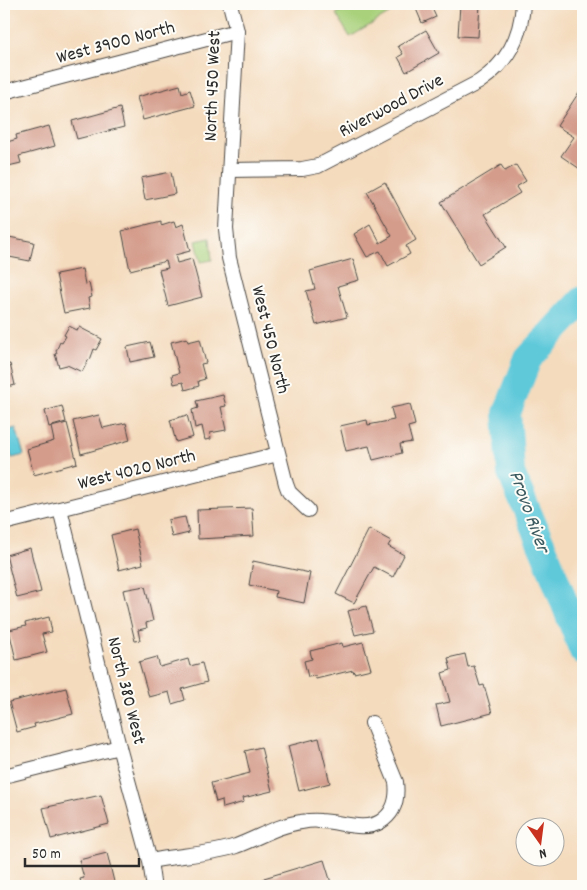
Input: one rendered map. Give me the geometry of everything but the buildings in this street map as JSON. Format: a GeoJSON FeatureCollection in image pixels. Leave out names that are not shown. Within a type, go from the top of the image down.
{"type":"FeatureCollection","features":[{"type":"Feature","properties":{"kind":"street","name":"North 450 West"},"geometry":{"type":"LineString","coordinates":[[230,4],[237,31],[230,170]]}},
{"type":"Feature","properties":{"kind":"street","name":"Riverwood Drive"},"geometry":{"type":"LineString","coordinates":[[230,170],[295,170],[318,166],[479,82],[490,74],[509,54],[518,35],[523,4]]}},
{"type":"Feature","properties":{"kind":"street","name":"West 3900 North"},"geometry":{"type":"LineString","coordinates":[[4,92],[237,31]]}},
{"type":"Feature","properties":{"kind":"street","name":"West 450 North"},"geometry":{"type":"LineString","coordinates":[[230,170],[226,229],[229,258],[286,484],[289,492],[308,510]]}},
{"type":"Feature","properties":{"kind":"street","name":"West 4020 North"},"geometry":{"type":"LineString","coordinates":[[4,523],[278,454]]}},
{"type":"Feature","properties":{"kind":"street","name":"North 380 West"},"geometry":{"type":"LineString","coordinates":[[60,509],[119,747],[150,861],[153,882]]}},
{"type":"Feature","properties":{"kind":"street"},"geometry":{"type":"LineString","coordinates":[[150,861],[226,848],[300,822],[320,820],[361,826],[381,822],[393,809],[397,793],[396,782],[372,723]]}},
{"type":"Feature","properties":{"kind":"street"},"geometry":{"type":"LineString","coordinates":[[4,776],[119,747]]}},
{"type":"Feature","properties":{"kind":"green space"},"geometry":{"type":"Polygon","coordinates":[[[352,4],[393,4],[397,9],[350,37],[336,14],[352,4]]]}},
{"type":"Feature","properties":{"kind":"green space"},"geometry":{"type":"Polygon","coordinates":[[[210,238],[212,260],[201,262],[196,241],[210,238]]]}},
{"type":"Feature","properties":{"kind":"water"},"geometry":{"type":"Polygon","coordinates":[[[16,428],[24,455],[12,458],[4,431],[16,428]]]}},
{"type":"Feature","properties":{"kind":"waterway","name":"Provo River"},"geometry":{"type":"LineString","coordinates":[[583,300],[528,359],[507,413],[511,473],[546,555],[583,651]]}}]}
